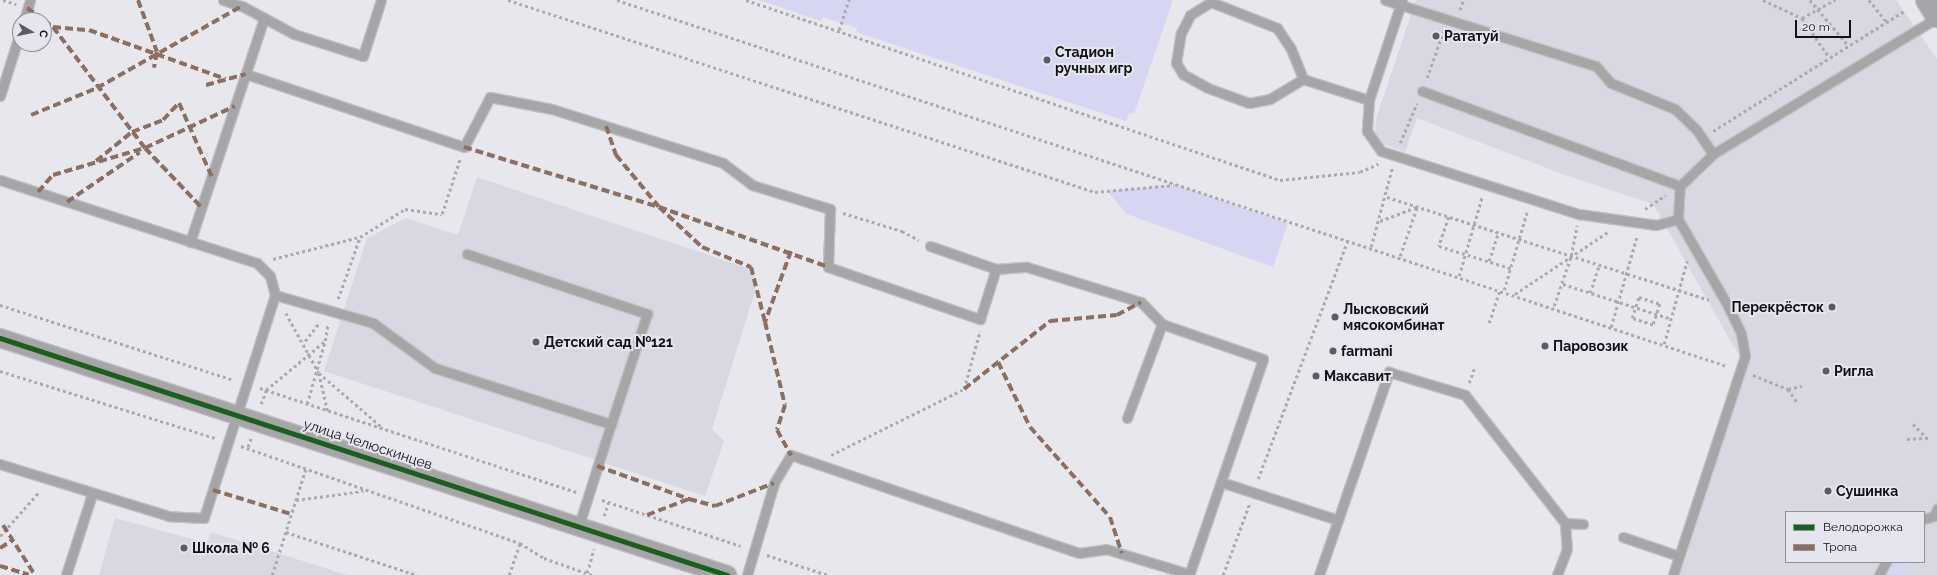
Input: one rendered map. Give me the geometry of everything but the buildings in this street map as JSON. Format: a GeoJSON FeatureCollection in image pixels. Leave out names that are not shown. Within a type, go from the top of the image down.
{"type":"FeatureCollection","features":[{"type":"Feature","properties":{"kind":"main road"},"geometry":{"type":"LineString","coordinates":[[1927,0],[1937,17]]}},
{"type":"Feature","properties":{"kind":"street","name":"улица Челюскинцев"},"geometry":{"type":"LineString","coordinates":[[0,338],[580,525],[727,575]]}},
{"type":"Feature","properties":{"kind":"lane"},"geometry":{"type":"LineString","coordinates":[[26,12],[30,0]]}},
{"type":"Feature","properties":{"kind":"lane"},"geometry":{"type":"LineString","coordinates":[[223,0],[264,18],[294,34],[363,56],[381,0]]}},
{"type":"Feature","properties":{"kind":"lane"},"geometry":{"type":"LineString","coordinates":[[1385,0],[1401,3],[1596,66],[1611,83],[1675,109],[1702,138],[1713,154]]}},
{"type":"Feature","properties":{"kind":"lane"},"geometry":{"type":"LineString","coordinates":[[1303,79],[1291,49],[1277,28],[1224,4],[1211,2],[1199,7],[1190,15],[1181,32],[1176,63],[1183,74],[1208,88],[1249,103],[1260,102],[1303,79],[1369,100]]}},
{"type":"Feature","properties":{"kind":"lane"},"geometry":{"type":"LineString","coordinates":[[1401,3],[1369,100],[1367,131],[1372,142],[1394,157],[1579,214],[1623,222],[1656,225],[1678,219]]}},
{"type":"Feature","properties":{"kind":"lane"},"geometry":{"type":"LineString","coordinates":[[1673,575],[1742,371],[1745,356],[1741,333],[1728,306],[1690,243],[1678,219],[1680,186],[1713,154],[1937,17]]}},
{"type":"Feature","properties":{"kind":"lane"},"geometry":{"type":"LineString","coordinates":[[190,242],[264,18]]}},
{"type":"Feature","properties":{"kind":"lane"},"geometry":{"type":"LineString","coordinates":[[0,96],[14,52]]}},
{"type":"Feature","properties":{"kind":"lane"},"geometry":{"type":"LineString","coordinates":[[246,74],[464,147],[490,97],[552,109],[723,163],[752,185],[830,209],[828,267],[980,319],[996,269]]}},
{"type":"Feature","properties":{"kind":"lane"},"geometry":{"type":"LineString","coordinates":[[1422,91],[1680,186]]}},
{"type":"Feature","properties":{"kind":"lane"},"geometry":{"type":"LineString","coordinates":[[0,180],[257,263],[270,276],[275,295],[204,518],[169,516],[92,494],[0,464]]}},
{"type":"Feature","properties":{"kind":"lane"},"geometry":{"type":"LineString","coordinates":[[747,575],[753,550],[774,482],[791,455],[816,462],[1079,553],[1106,549],[1189,575],[1263,359],[1162,324],[1141,302],[1027,267],[996,269],[930,246]]}},
{"type":"Feature","properties":{"kind":"lane"},"geometry":{"type":"LineString","coordinates":[[467,254],[647,314],[580,525]]}},
{"type":"Feature","properties":{"kind":"lane"},"geometry":{"type":"LineString","coordinates":[[275,295],[331,309],[373,323],[435,368],[611,424]]}},
{"type":"Feature","properties":{"kind":"lane"},"geometry":{"type":"LineString","coordinates":[[1127,418],[1162,324]]}},
{"type":"Feature","properties":{"kind":"lane"},"geometry":{"type":"LineString","coordinates":[[1319,575],[1389,372],[1466,395],[1565,522],[1567,549],[1557,575]]}},
{"type":"Feature","properties":{"kind":"lane"},"geometry":{"type":"LineString","coordinates":[[1220,482],[1338,520]]}},
{"type":"Feature","properties":{"kind":"lane"},"geometry":{"type":"LineString","coordinates":[[66,575],[92,494]]}},
{"type":"Feature","properties":{"kind":"lane"},"geometry":{"type":"LineString","coordinates":[[1925,519],[1934,516],[1937,509]]}},
{"type":"Feature","properties":{"kind":"lane"},"geometry":{"type":"LineString","coordinates":[[1565,522],[1583,524]]}},
{"type":"Feature","properties":{"kind":"lane"},"geometry":{"type":"LineString","coordinates":[[1623,537],[1679,556]]}},
{"type":"Feature","properties":{"kind":"lane"},"geometry":{"type":"LineString","coordinates":[[1879,575],[1885,563]]}},
{"type":"Feature","properties":{"kind":"path"},"geometry":{"type":"LineString","coordinates":[[508,0],[1095,192],[1176,185]]}},
{"type":"Feature","properties":{"kind":"path"},"geometry":{"type":"LineString","coordinates":[[617,0],[1347,242],[1371,247],[1554,306],[1611,327],[1742,371],[1788,389],[1802,386]]}},
{"type":"Feature","properties":{"kind":"path"},"geometry":{"type":"LineString","coordinates":[[746,0],[839,30],[1280,180],[1360,172],[1394,157]]}},
{"type":"Feature","properties":{"kind":"path"},"geometry":{"type":"LineString","coordinates":[[839,30],[849,0]]}},
{"type":"Feature","properties":{"kind":"path"},"geometry":{"type":"LineString","coordinates":[[1763,0],[1802,18],[1829,57]]}},
{"type":"Feature","properties":{"kind":"path"},"geometry":{"type":"LineString","coordinates":[[1810,0],[1820,8],[1848,45]]}},
{"type":"Feature","properties":{"kind":"path"},"geometry":{"type":"LineString","coordinates":[[1802,18],[1835,0]]}},
{"type":"Feature","properties":{"kind":"path"},"geometry":{"type":"LineString","coordinates":[[1869,0],[1887,22]]}},
{"type":"Feature","properties":{"kind":"path"},"geometry":{"type":"LineString","coordinates":[[1702,138],[1904,11]]}},
{"type":"Feature","properties":{"kind":"path"},"geometry":{"type":"LineString","coordinates":[[257,263],[360,237],[404,209],[442,214],[464,147]]}},
{"type":"Feature","properties":{"kind":"path"},"geometry":{"type":"LineString","coordinates":[[1371,247],[1387,197],[1394,157]]}},
{"type":"Feature","properties":{"kind":"path"},"geometry":{"type":"LineString","coordinates":[[1459,276],[1476,226],[1484,184]]}},
{"type":"Feature","properties":{"kind":"path"},"geometry":{"type":"LineString","coordinates":[[1515,294],[1680,186]]}},
{"type":"Feature","properties":{"kind":"path"},"geometry":{"type":"LineString","coordinates":[[1387,197],[1728,306]]}},
{"type":"Feature","properties":{"kind":"path"},"geometry":{"type":"LineString","coordinates":[[1504,290],[1522,241],[1530,200]]}},
{"type":"Feature","properties":{"kind":"path"},"geometry":{"type":"LineString","coordinates":[[1379,221],[1417,207]]}},
{"type":"Feature","properties":{"kind":"path"},"geometry":{"type":"LineString","coordinates":[[1400,256],[1417,207]]}},
{"type":"Feature","properties":{"kind":"path"},"geometry":{"type":"LineString","coordinates":[[830,209],[902,231],[930,246]]}},
{"type":"Feature","properties":{"kind":"path"},"geometry":{"type":"LineString","coordinates":[[1554,306],[1563,284],[1571,256],[1579,214]]}},
{"type":"Feature","properties":{"kind":"path"},"geometry":{"type":"LineString","coordinates":[[1448,217],[1439,246],[1512,269]]}},
{"type":"Feature","properties":{"kind":"path"},"geometry":{"type":"LineString","coordinates":[[1611,327],[1628,275],[1639,224]]}},
{"type":"Feature","properties":{"kind":"path"},"geometry":{"type":"LineString","coordinates":[[1488,261],[1498,233]]}},
{"type":"Feature","properties":{"kind":"path"},"geometry":{"type":"LineString","coordinates":[[305,341],[331,309],[342,292],[360,237]]}},
{"type":"Feature","properties":{"kind":"path"},"geometry":{"type":"LineString","coordinates":[[1280,416],[1347,242]]}},
{"type":"Feature","properties":{"kind":"path"},"geometry":{"type":"LineString","coordinates":[[1664,344],[1681,292],[1690,243]]}},
{"type":"Feature","properties":{"kind":"path"},"geometry":{"type":"LineString","coordinates":[[1590,293],[1599,265]]}},
{"type":"Feature","properties":{"kind":"path"},"geometry":{"type":"LineString","coordinates":[[1563,284],[1672,319]]}},
{"type":"Feature","properties":{"kind":"path"},"geometry":{"type":"LineString","coordinates":[[1488,323],[1500,289]]}},
{"type":"Feature","properties":{"kind":"path"},"geometry":{"type":"LineString","coordinates":[[275,295],[305,341],[319,373],[328,411]]}},
{"type":"Feature","properties":{"kind":"path"},"geometry":{"type":"LineString","coordinates":[[1639,297],[1660,304],[1656,314],[1653,325],[1632,318],[1639,297]]}},
{"type":"Feature","properties":{"kind":"path"},"geometry":{"type":"LineString","coordinates":[[0,305],[266,390],[828,575]]}},
{"type":"Feature","properties":{"kind":"path"},"geometry":{"type":"LineString","coordinates":[[307,404],[319,373],[331,309]]}},
{"type":"Feature","properties":{"kind":"path"},"geometry":{"type":"LineString","coordinates":[[816,462],[964,389],[981,339],[980,319]]}},
{"type":"Feature","properties":{"kind":"path"},"geometry":{"type":"LineString","coordinates":[[259,411],[266,390],[325,341]]}},
{"type":"Feature","properties":{"kind":"path"},"geometry":{"type":"LineString","coordinates":[[0,371],[229,442],[306,468],[364,491],[520,543],[544,558],[592,575]]}},
{"type":"Feature","properties":{"kind":"path"},"geometry":{"type":"LineString","coordinates":[[319,373],[385,429]]}},
{"type":"Feature","properties":{"kind":"path"},"geometry":{"type":"LineString","coordinates":[[1788,389],[1796,402]]}},
{"type":"Feature","properties":{"kind":"path"},"geometry":{"type":"LineString","coordinates":[[1907,439],[1928,437],[1913,424]]}},
{"type":"Feature","properties":{"kind":"path"},"geometry":{"type":"LineString","coordinates":[[272,575],[306,468]]}},
{"type":"Feature","properties":{"kind":"path"},"geometry":{"type":"LineString","coordinates":[[0,536],[50,480]]}},
{"type":"Feature","properties":{"kind":"path"},"geometry":{"type":"LineString","coordinates":[[296,500],[364,491]]}},
{"type":"Feature","properties":{"kind":"path"},"geometry":{"type":"LineString","coordinates":[[602,521],[608,503]]}},
{"type":"Feature","properties":{"kind":"path"},"geometry":{"type":"LineString","coordinates":[[286,532],[417,575]]}},
{"type":"Feature","properties":{"kind":"path"},"geometry":{"type":"LineString","coordinates":[[509,575],[520,543]]}},
{"type":"Feature","properties":{"kind":"path"},"geometry":{"type":"LineString","coordinates":[[587,573],[595,547]]}},
{"type":"Feature","properties":{"kind":"shaded area","name":"Стадион ручных игр"},"geometry":{"type":"Polygon","coordinates":[[[759,0],[1173,0],[1134,114],[1129,113],[1126,121],[856,32],[857,28],[823,17],[821,21],[759,0]]]}},
{"type":"Feature","properties":{"kind":"shaded area"},"geometry":{"type":"Polygon","coordinates":[[[1416,0],[1896,0],[1937,59],[1937,575],[1680,575],[1747,370],[1653,204],[1565,175],[1417,118],[1405,152],[1381,143],[1375,131],[1376,119],[1416,0]]]}},
{"type":"Feature","properties":{"kind":"shaded area","name":"Детский сад №121"},"geometry":{"type":"Polygon","coordinates":[[[477,177],[750,269],[757,285],[712,429],[724,441],[705,496],[324,371],[367,238],[406,218],[458,235],[477,177]]]}},
{"type":"Feature","properties":{"kind":"shaded area"},"geometry":{"type":"Polygon","coordinates":[[[1176,185],[1288,223],[1273,267],[1127,214],[1107,191],[1176,185]]]}},
{"type":"Feature","properties":{"kind":"shaded area","name":"Школа № 6"},"geometry":{"type":"Polygon","coordinates":[[[115,518],[207,543],[211,532],[347,575],[99,575],[115,518]]]}},
{"type":"Feature","properties":{"kind":"shaded area"},"geometry":{"type":"Polygon","coordinates":[[[1890,563],[1910,563],[1904,575],[1884,575],[1890,563]]]}},
{"type":"Feature","properties":{"kind":"marked path"},"geometry":{"type":"LineString","coordinates":[[138,0],[157,52],[154,68]]}},
{"type":"Feature","properties":{"kind":"marked path"},"geometry":{"type":"LineString","coordinates":[[31,115],[97,88],[242,6]]}},
{"type":"Feature","properties":{"kind":"marked path"},"geometry":{"type":"LineString","coordinates":[[27,8],[33,12]]}},
{"type":"Feature","properties":{"kind":"marked path"},"geometry":{"type":"LineString","coordinates":[[52,26],[145,148],[202,208]]}},
{"type":"Feature","properties":{"kind":"marked path"},"geometry":{"type":"LineString","coordinates":[[53,27],[89,30],[226,79]]}},
{"type":"Feature","properties":{"kind":"marked path"},"geometry":{"type":"LineString","coordinates":[[206,85],[246,74]]}},
{"type":"Feature","properties":{"kind":"marked path"},"geometry":{"type":"LineString","coordinates":[[96,161],[132,132],[163,120],[179,103],[212,177]]}},
{"type":"Feature","properties":{"kind":"marked path"},"geometry":{"type":"LineString","coordinates":[[38,192],[53,175],[145,148],[235,106]]}},
{"type":"Feature","properties":{"kind":"marked path"},"geometry":{"type":"LineString","coordinates":[[606,126],[616,155],[659,207],[702,247],[751,267],[765,322]]}},
{"type":"Feature","properties":{"kind":"marked path"},"geometry":{"type":"LineString","coordinates":[[464,147],[659,207],[828,267]]}},
{"type":"Feature","properties":{"kind":"marked path"},"geometry":{"type":"LineString","coordinates":[[67,202],[140,152]]}},
{"type":"Feature","properties":{"kind":"marked path"},"geometry":{"type":"LineString","coordinates":[[791,251],[765,322],[785,405],[777,430],[791,455]]}},
{"type":"Feature","properties":{"kind":"marked path"},"geometry":{"type":"LineString","coordinates":[[964,389],[1050,321],[1117,315],[1141,302]]}},
{"type":"Feature","properties":{"kind":"marked path"},"geometry":{"type":"LineString","coordinates":[[998,362],[1030,427],[1110,517],[1122,553]]}},
{"type":"Feature","properties":{"kind":"marked path"},"geometry":{"type":"LineString","coordinates":[[597,466],[689,499]]}},
{"type":"Feature","properties":{"kind":"marked path"},"geometry":{"type":"LineString","coordinates":[[647,515],[689,499],[715,506],[774,483]]}},
{"type":"Feature","properties":{"kind":"marked path"},"geometry":{"type":"LineString","coordinates":[[213,490],[291,514]]}},
{"type":"Feature","properties":{"kind":"marked path"},"geometry":{"type":"LineString","coordinates":[[3,525],[35,575]]}},
{"type":"Feature","properties":{"kind":"marked path"},"geometry":{"type":"LineString","coordinates":[[0,548],[13,540]]}},
{"type":"Feature","properties":{"kind":"marked path"},"geometry":{"type":"LineString","coordinates":[[0,566],[29,575]]}},
{"type":"Feature","properties":{"kind":"cycle path"},"geometry":{"type":"LineString","coordinates":[[0,338],[727,575]]}},
{"type":"Feature","properties":{"kind":"place","name":"Рататуй"},"geometry":{"type":"Point","coordinates":[1436,36]}},
{"type":"Feature","properties":{"kind":"place","name":"Стадион ручных игр"},"geometry":{"type":"Point","coordinates":[1047,60]}},
{"type":"Feature","properties":{"kind":"place","name":"Перекрёсток"},"geometry":{"type":"Point","coordinates":[1832,307]}},
{"type":"Feature","properties":{"kind":"place","name":"Лысковский мясокомбинат"},"geometry":{"type":"Point","coordinates":[1335,317]}},
{"type":"Feature","properties":{"kind":"place","name":"Детский сад №121"},"geometry":{"type":"Point","coordinates":[536,342]}},
{"type":"Feature","properties":{"kind":"place","name":"Паровозик"},"geometry":{"type":"Point","coordinates":[1545,346]}},
{"type":"Feature","properties":{"kind":"place","name":"farmani"},"geometry":{"type":"Point","coordinates":[1333,351]}},
{"type":"Feature","properties":{"kind":"place","name":"Ригла"},"geometry":{"type":"Point","coordinates":[1826,371]}},
{"type":"Feature","properties":{"kind":"place","name":"Максавит"},"geometry":{"type":"Point","coordinates":[1316,376]}},
{"type":"Feature","properties":{"kind":"place","name":"Сушинка"},"geometry":{"type":"Point","coordinates":[1828,491]}},
{"type":"Feature","properties":{"kind":"place","name":"Школа № 6"},"geometry":{"type":"Point","coordinates":[184,548]}}]}
